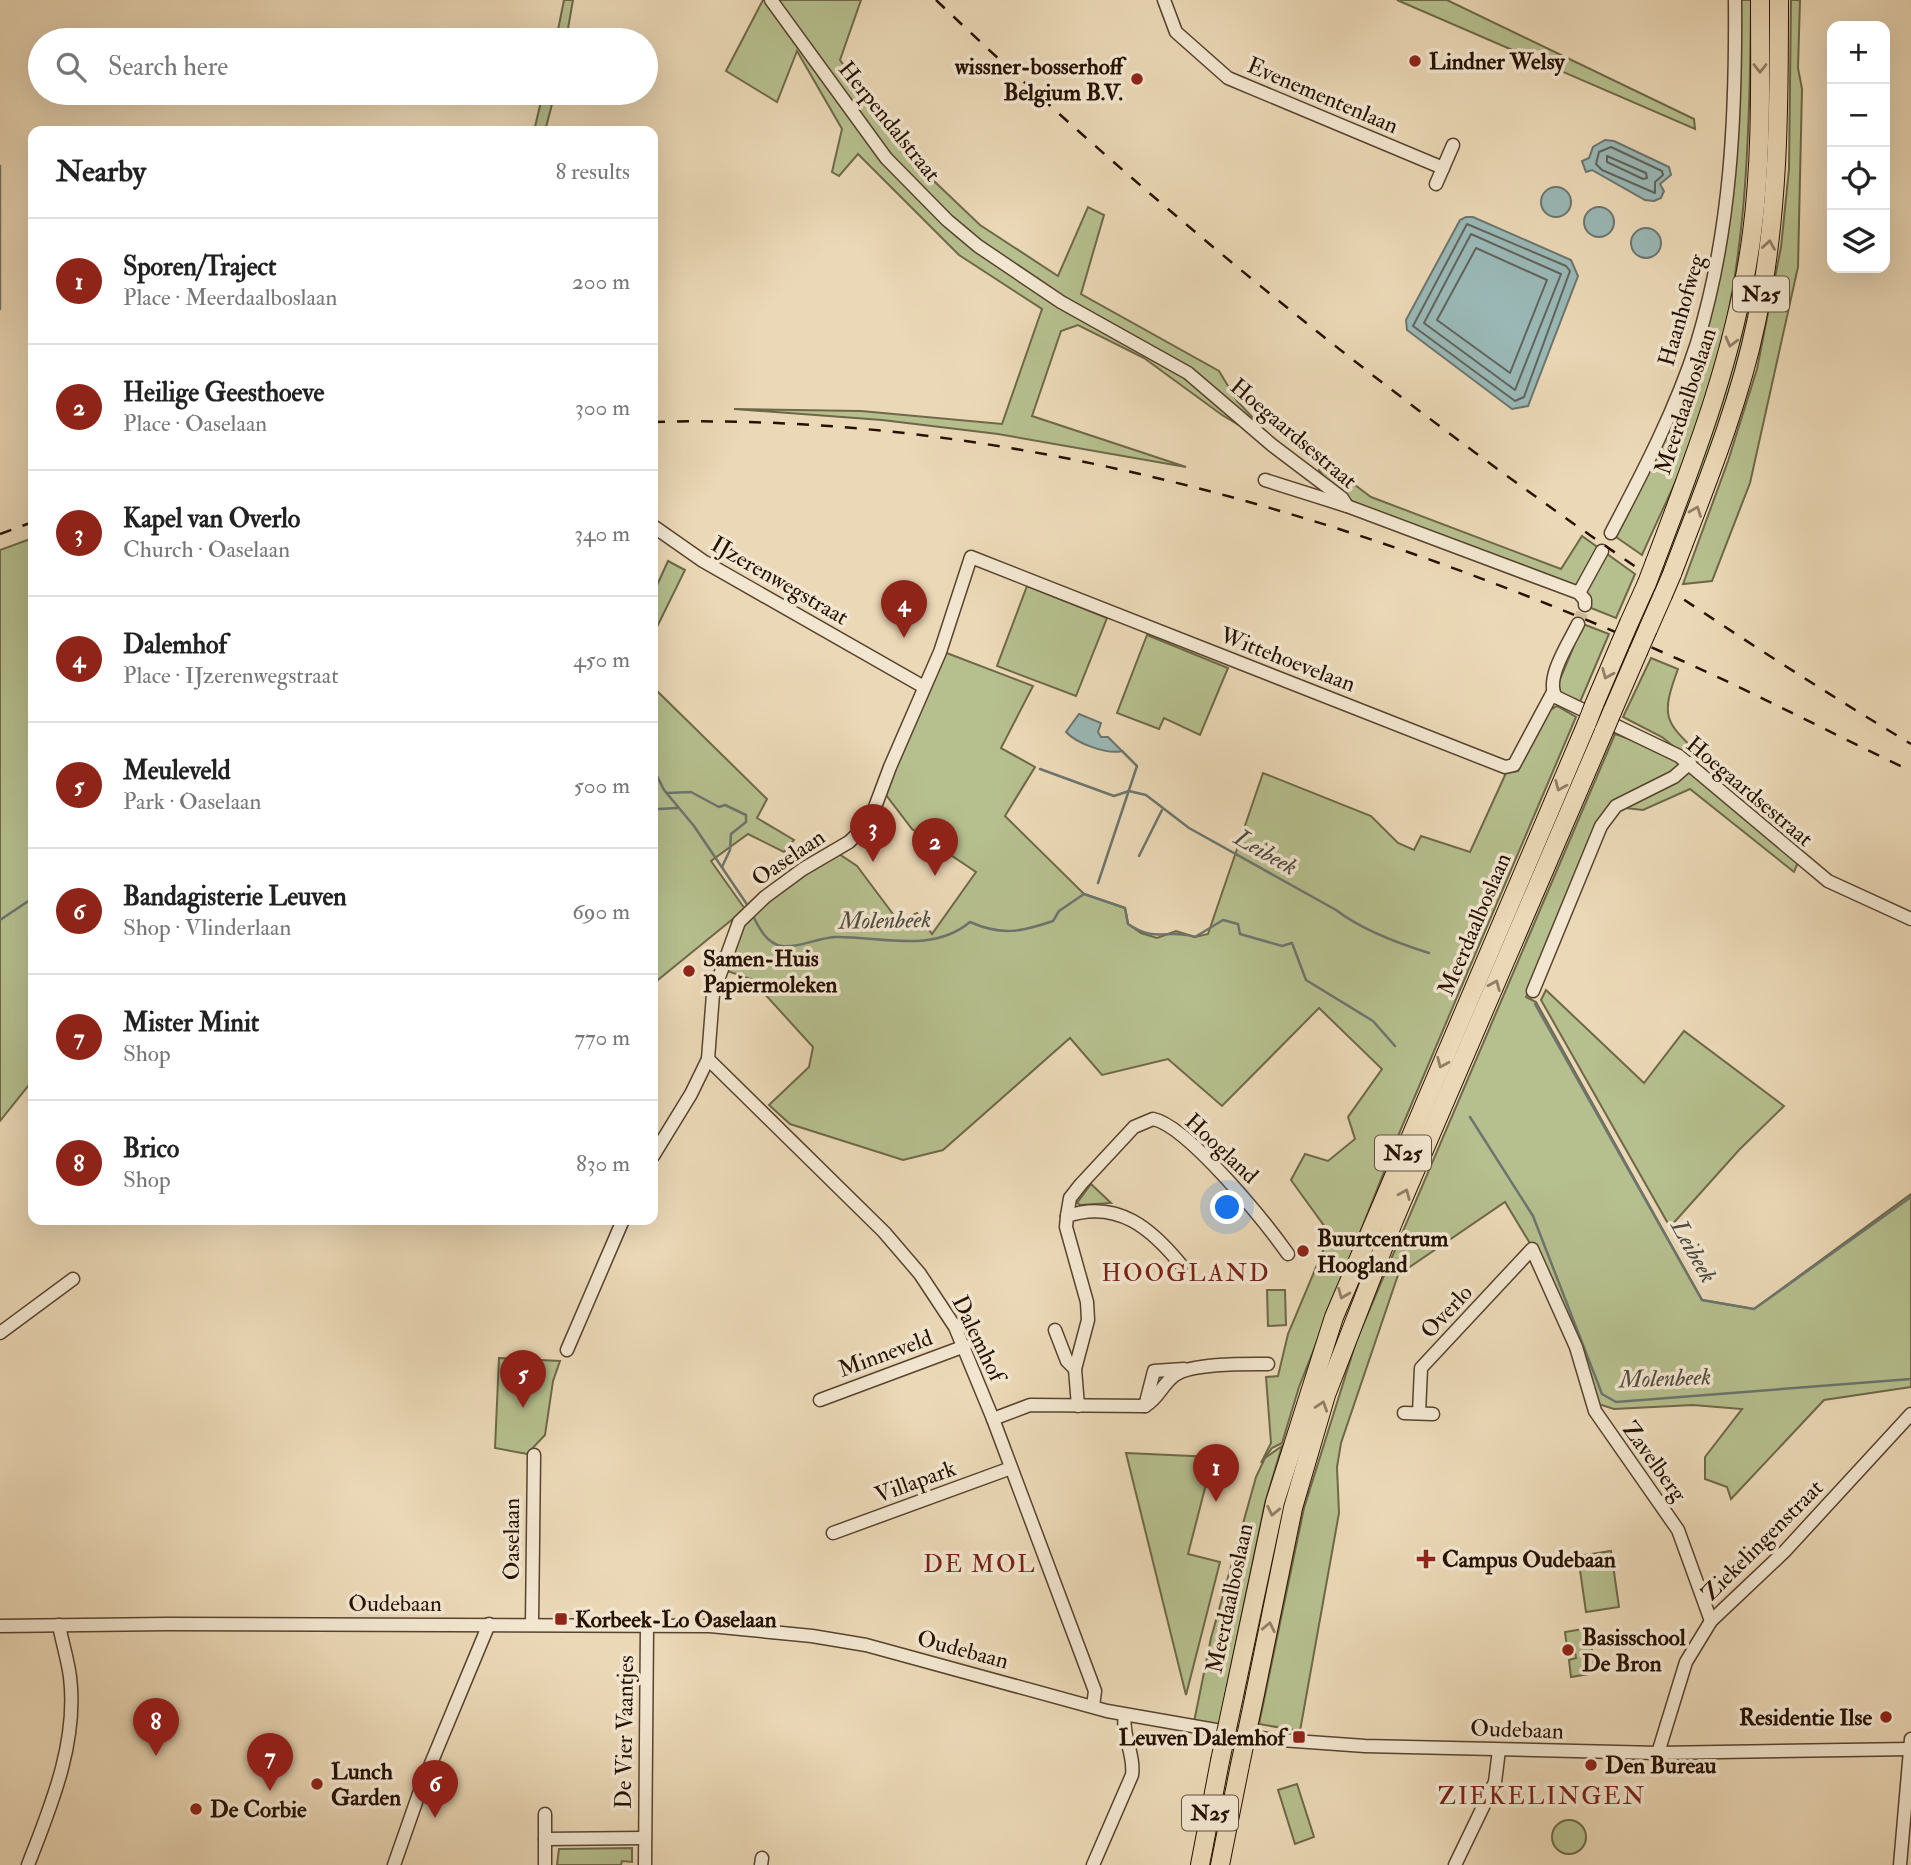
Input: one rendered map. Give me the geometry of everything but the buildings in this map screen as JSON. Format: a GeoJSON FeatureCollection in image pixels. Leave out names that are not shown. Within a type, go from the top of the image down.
{"type":"FeatureCollection","features":[{"type":"Feature","properties":{"kind":"highway","name":"Meerdaalboslaan"},"geometry":{"type":"LineString","coordinates":[[1200,1865],[1275,1502],[1334,1317],[1647,583],[1712,410],[1738,316],[1752,233],[1758,172],[1760,0]]}},
{"type":"Feature","properties":{"kind":"highway","name":"Meerdaalboslaan"},"geometry":{"type":"LineString","coordinates":[[1220,1865],[1293,1508],[1335,1371],[1394,1220],[1664,595],[1729,419],[1756,324],[1771,236],[1776,174],[1779,0]]}},
{"type":"Feature","properties":{"kind":"street","name":"Herpendalstraat"},"geometry":{"type":"LineString","coordinates":[[771,0],[898,172],[978,246],[1061,302]]}},
{"type":"Feature","properties":{"kind":"street","name":"Evenementenlaan"},"geometry":{"type":"LineString","coordinates":[[1164,0],[1176,32],[1228,78],[1443,168]]}},
{"type":"Feature","properties":{"kind":"street","name":"Haanhofweg"},"geometry":{"type":"LineString","coordinates":[[1611,533],[1668,417],[1706,312],[1722,236],[1731,169],[1736,100],[1735,0]]}},
{"type":"Feature","properties":{"kind":"street"},"geometry":{"type":"LineString","coordinates":[[1436,184],[1453,145]]}},
{"type":"Feature","properties":{"kind":"street","name":"Hoegaardsestraat"},"geometry":{"type":"LineString","coordinates":[[1061,302],[1188,373],[1342,498],[1347,506],[1579,593]]}},
{"type":"Feature","properties":{"kind":"street"},"geometry":{"type":"LineString","coordinates":[[1265,480],[1347,506]]}},
{"type":"Feature","properties":{"kind":"street","name":"IJzerenwegstraat"},"geometry":{"type":"LineString","coordinates":[[658,530],[703,561],[924,687]]}},
{"type":"Feature","properties":{"kind":"street"},"geometry":{"type":"LineString","coordinates":[[1585,605],[1585,600],[1579,593],[1602,551]]}},
{"type":"Feature","properties":{"kind":"street","name":"Oaselaan"},"geometry":{"type":"LineString","coordinates":[[658,1148],[691,1094],[708,1059],[713,994],[739,922],[745,913],[803,869],[865,830],[940,652],[971,557]]}},
{"type":"Feature","properties":{"kind":"street","name":"Wittehoevelaan"},"geometry":{"type":"LineString","coordinates":[[971,557],[1504,766],[1514,765],[1553,692]]}},
{"type":"Feature","properties":{"kind":"street"},"geometry":{"type":"LineString","coordinates":[[1553,692],[1553,679],[1578,624]]}},
{"type":"Feature","properties":{"kind":"street","name":"Hoegaardsestraat"},"geometry":{"type":"LineString","coordinates":[[1553,692],[1562,701],[1665,748],[1690,763],[1828,881],[1911,919]]}},
{"type":"Feature","properties":{"kind":"street"},"geometry":{"type":"LineString","coordinates":[[1532,991],[1601,826],[1616,806],[1674,777],[1690,763]]}},
{"type":"Feature","properties":{"kind":"street","name":"Dalemhof"},"geometry":{"type":"LineString","coordinates":[[708,1059],[884,1233],[920,1274],[965,1346],[1095,1691],[1093,1706]]}},
{"type":"Feature","properties":{"kind":"street","name":"Hoogland"},"geometry":{"type":"LineString","coordinates":[[1067,1216],[1070,1198],[1081,1184],[1135,1126],[1153,1119],[1171,1128],[1237,1188],[1288,1254]]}},
{"type":"Feature","properties":{"kind":"street"},"geometry":{"type":"LineString","coordinates":[[1078,1406],[1075,1369],[1088,1320],[1087,1302],[1066,1227],[1067,1216],[1095,1211],[1114,1212],[1130,1217],[1148,1228],[1182,1266]]}},
{"type":"Feature","properties":{"kind":"street"},"geometry":{"type":"LineString","coordinates":[[567,1350],[622,1225]]}},
{"type":"Feature","properties":{"kind":"street","name":"Overlo"},"geometry":{"type":"LineString","coordinates":[[1419,1412],[1421,1368],[1532,1249]]}},
{"type":"Feature","properties":{"kind":"street","name":"Zavelberg"},"geometry":{"type":"LineString","coordinates":[[1532,1249],[1576,1347],[1595,1411],[1678,1530],[1711,1621]]}},
{"type":"Feature","properties":{"kind":"street"},"geometry":{"type":"LineString","coordinates":[[0,1333],[73,1279]]}},
{"type":"Feature","properties":{"kind":"street"},"geometry":{"type":"LineString","coordinates":[[1055,1330],[1067,1361],[1075,1369]]}},
{"type":"Feature","properties":{"kind":"street","name":"Minneveld"},"geometry":{"type":"LineString","coordinates":[[820,1400],[965,1346]]}},
{"type":"Feature","properties":{"kind":"street"},"geometry":{"type":"LineString","coordinates":[[993,1419],[1030,1405],[1145,1406],[1158,1398],[1165,1384],[1177,1374],[1192,1368],[1268,1364]]}},
{"type":"Feature","properties":{"kind":"street"},"geometry":{"type":"LineString","coordinates":[[1404,1413],[1433,1414]]}},
{"type":"Feature","properties":{"kind":"street","name":"Ziekelingenstraat"},"geometry":{"type":"LineString","coordinates":[[1658,1753],[1686,1662],[1711,1621],[1785,1550],[1911,1414]]}},
{"type":"Feature","properties":{"kind":"street","name":"Oaselaan"},"geometry":{"type":"LineString","coordinates":[[532,1624],[534,1455]]}},
{"type":"Feature","properties":{"kind":"street","name":"Villapark"},"geometry":{"type":"LineString","coordinates":[[832,1532],[1011,1468]]}},
{"type":"Feature","properties":{"kind":"street"},"geometry":{"type":"LineString","coordinates":[[394,1865],[432,1760],[489,1624]]}},
{"type":"Feature","properties":{"kind":"street","name":"Oudebaan"},"geometry":{"type":"LineString","coordinates":[[0,1626],[532,1624],[768,1631],[864,1645],[1125,1715],[1292,1742],[1658,1753],[1910,1746]]}},
{"type":"Feature","properties":{"kind":"street"},"geometry":{"type":"LineString","coordinates":[[28,1865],[57,1789],[71,1728],[70,1678],[58,1625]]}},
{"type":"Feature","properties":{"kind":"street","name":"De Vier Vaantjes"},"geometry":{"type":"LineString","coordinates":[[645,1865],[647,1626]]}},
{"type":"Feature","properties":{"kind":"street"},"geometry":{"type":"LineString","coordinates":[[1093,1865],[1132,1775],[1131,1751],[1123,1723],[1125,1715]]}},
{"type":"Feature","properties":{"kind":"street"},"geometry":{"type":"LineString","coordinates":[[1900,1865],[1910,1746]]}},
{"type":"Feature","properties":{"kind":"street"},"geometry":{"type":"LineString","coordinates":[[1455,1865],[1495,1782],[1499,1750]]}},
{"type":"Feature","properties":{"kind":"street"},"geometry":{"type":"LineString","coordinates":[[545,1814],[545,1865]]}},
{"type":"Feature","properties":{"kind":"street","name":"De Vier Vaantjes"},"geometry":{"type":"LineString","coordinates":[[545,1839],[644,1838]]}},
{"type":"Feature","properties":{"kind":"green space"},"geometry":{"type":"Polygon","coordinates":[[[564,0],[573,0],[568,28],[558,28],[564,0]]]}},
{"type":"Feature","properties":{"kind":"green space"},"geometry":{"type":"Polygon","coordinates":[[[763,0],[861,0],[840,60],[912,160],[980,225],[1058,276],[1088,207],[1104,215],[1081,294],[1219,371],[1237,401],[1294,461],[1222,415],[1144,358],[1078,325],[1061,331],[1032,416],[1186,467],[998,434],[882,420],[734,409],[861,411],[1002,424],[1042,309],[959,255],[858,154],[839,176],[832,172],[842,129],[797,51],[777,102],[726,71],[763,0]]]}},
{"type":"Feature","properties":{"kind":"green space"},"geometry":{"type":"Polygon","coordinates":[[[1397,0],[1447,0],[1694,119],[1695,129],[1397,0]]]}},
{"type":"Feature","properties":{"kind":"green space"},"geometry":{"type":"Polygon","coordinates":[[[1738,0],[1751,0],[1749,105],[1743,208],[1729,311],[1718,362],[1697,431],[1642,555],[1616,537],[1669,425],[1726,230],[1738,0]]]}},
{"type":"Feature","properties":{"kind":"green space"},"geometry":{"type":"Polygon","coordinates":[[[1767,0],[1775,0],[1763,252],[1729,407],[1667,571],[1659,566],[1741,325],[1767,0]]]}},
{"type":"Feature","properties":{"kind":"green space"},"geometry":{"type":"Polygon","coordinates":[[[1791,0],[1800,0],[1798,68],[1802,89],[1798,267],[1750,483],[1712,581],[1683,584],[1728,461],[1757,369],[1781,247],[1789,169],[1791,0]]]}},
{"type":"Feature","properties":{"kind":"green space"},"geometry":{"type":"Polygon","coordinates":[[[540,105],[552,105],[546,126],[535,126],[540,105]]]}},
{"type":"Feature","properties":{"kind":"green space"},"geometry":{"type":"Polygon","coordinates":[[[1323,461],[1371,497],[1561,569],[1582,536],[1635,574],[1616,618],[1591,608],[1585,591],[1361,507],[1333,489],[1319,470],[1323,461]]]}},
{"type":"Feature","properties":{"kind":"green space"},"geometry":{"type":"Polygon","coordinates":[[[28,540],[28,1086],[0,1121],[0,550],[28,540]]]}},
{"type":"Feature","properties":{"kind":"green space"},"geometry":{"type":"Polygon","coordinates":[[[668,561],[685,570],[658,625],[658,583],[668,561]]]}},
{"type":"Feature","properties":{"kind":"green space"},"geometry":{"type":"Polygon","coordinates":[[[1027,586],[1107,618],[1076,696],[997,666],[1027,586]]]}},
{"type":"Feature","properties":{"kind":"green space"},"geometry":{"type":"Polygon","coordinates":[[[1583,624],[1609,634],[1580,702],[1561,694],[1558,684],[1583,624]]]}},
{"type":"Feature","properties":{"kind":"green space"},"geometry":{"type":"Polygon","coordinates":[[[1147,635],[1228,668],[1200,735],[1164,718],[1159,729],[1117,713],[1147,635]]]}},
{"type":"Feature","properties":{"kind":"green space"},"geometry":{"type":"Polygon","coordinates":[[[944,652],[1033,686],[1001,748],[1035,767],[1005,816],[1084,894],[1125,908],[1128,924],[1141,933],[1157,938],[1176,931],[1195,937],[1208,934],[1263,773],[1371,816],[1398,843],[1414,850],[1421,836],[1470,852],[1506,773],[1518,771],[1546,712],[1557,706],[1576,717],[1401,1129],[1299,1387],[1282,1443],[1272,1448],[1261,1463],[1271,1443],[1266,1377],[1278,1376],[1288,1334],[1330,1234],[1291,1180],[1305,1154],[1328,1161],[1355,1139],[1348,1117],[1382,1069],[1319,1008],[1222,1106],[1168,1059],[1102,1075],[1070,1038],[943,1150],[903,1160],[790,1124],[769,1105],[809,1067],[813,1047],[751,979],[724,970],[745,918],[836,852],[857,866],[899,922],[917,913],[932,934],[976,872],[912,829],[883,791],[944,652]]]}},
{"type":"Feature","properties":{"kind":"green space"},"geometry":{"type":"Polygon","coordinates":[[[1651,658],[1678,669],[1668,710],[1674,727],[1703,758],[1694,763],[1662,737],[1623,717],[1651,658]]]}},
{"type":"Feature","properties":{"kind":"green space"},"geometry":{"type":"Polygon","coordinates":[[[658,692],[767,799],[757,818],[794,840],[784,852],[748,834],[711,861],[745,909],[658,980],[658,692]]]}},
{"type":"Feature","properties":{"kind":"green space"},"geometry":{"type":"Polygon","coordinates":[[[1615,734],[1647,745],[1679,761],[1799,860],[1794,872],[1690,789],[1643,810],[1616,807],[1526,997],[1536,1002],[1702,1300],[1754,1309],[1911,1194],[1911,1387],[1824,1400],[1731,1499],[1727,1487],[1705,1479],[1705,1457],[1742,1409],[1693,1405],[1614,1409],[1595,1403],[1531,1245],[1505,1202],[1398,1275],[1341,1443],[1337,1467],[1339,1513],[1300,1731],[1259,1724],[1304,1508],[1357,1339],[1615,734]]]}},
{"type":"Feature","properties":{"kind":"green space"},"geometry":{"type":"Polygon","coordinates":[[[1546,990],[1644,1083],[1684,1031],[1784,1106],[1739,1150],[1670,1227],[1541,1000],[1546,990]]]}},
{"type":"Feature","properties":{"kind":"green space"},"geometry":{"type":"Polygon","coordinates":[[[1091,1184],[1111,1203],[1077,1203],[1091,1184]]]}},
{"type":"Feature","properties":{"kind":"green space"},"geometry":{"type":"Polygon","coordinates":[[[1267,1290],[1285,1290],[1286,1325],[1268,1326],[1267,1290]]]}},
{"type":"Feature","properties":{"kind":"green space"},"geometry":{"type":"Polygon","coordinates":[[[499,1358],[560,1361],[553,1381],[545,1435],[527,1454],[495,1448],[499,1358]]]}},
{"type":"Feature","properties":{"kind":"green space"},"geometry":{"type":"Polygon","coordinates":[[[1282,1446],[1265,1503],[1219,1725],[1194,1722],[1211,1638],[1256,1477],[1265,1458],[1282,1446]]]}},
{"type":"Feature","properties":{"kind":"green space"},"geometry":{"type":"Polygon","coordinates":[[[1126,1453],[1213,1457],[1188,1554],[1220,1562],[1186,1695],[1126,1453]]]}},
{"type":"Feature","properties":{"kind":"green space"},"geometry":{"type":"Polygon","coordinates":[[[1611,1551],[1619,1607],[1586,1612],[1578,1556],[1611,1551]]]}},
{"type":"Feature","properties":{"kind":"green space"},"geometry":{"type":"Polygon","coordinates":[[[1589,1628],[1595,1673],[1571,1677],[1569,1660],[1576,1658],[1574,1646],[1567,1647],[1565,1632],[1589,1628]]]}},
{"type":"Feature","properties":{"kind":"green space"},"geometry":{"type":"Polygon","coordinates":[[[1297,1784],[1314,1837],[1295,1844],[1278,1790],[1297,1784]]]}},
{"type":"Feature","properties":{"kind":"green space"},"geometry":{"type":"Polygon","coordinates":[[[1569,1820],[1581,1825],[1586,1837],[1581,1849],[1569,1854],[1557,1849],[1552,1837],[1557,1825],[1569,1820]]]}},
{"type":"Feature","properties":{"kind":"green space"},"geometry":{"type":"Polygon","coordinates":[[[632,1848],[632,1862],[622,1861],[621,1865],[557,1865],[559,1849],[632,1848]]]}},
{"type":"Feature","properties":{"kind":"water"},"geometry":{"type":"Polygon","coordinates":[[[1605,140],[1614,141],[1669,167],[1671,175],[1660,184],[1664,191],[1661,198],[1654,201],[1645,200],[1592,170],[1586,172],[1582,161],[1589,158],[1593,147],[1605,140]]]}},
{"type":"Feature","properties":{"kind":"water"},"geometry":{"type":"Polygon","coordinates":[[[1556,187],[1567,191],[1571,202],[1567,213],[1556,217],[1545,213],[1541,202],[1545,191],[1556,187]]]}},
{"type":"Feature","properties":{"kind":"water"},"geometry":{"type":"Polygon","coordinates":[[[1599,207],[1610,211],[1614,222],[1610,233],[1599,237],[1588,233],[1584,222],[1588,211],[1599,207]]]}},
{"type":"Feature","properties":{"kind":"water"},"geometry":{"type":"Polygon","coordinates":[[[1473,217],[1571,260],[1578,276],[1528,406],[1512,409],[1407,330],[1406,320],[1460,220],[1473,217]]]}},
{"type":"Feature","properties":{"kind":"water"},"geometry":{"type":"Polygon","coordinates":[[[1646,228],[1657,232],[1661,243],[1657,254],[1646,258],[1635,254],[1631,243],[1635,232],[1646,228]]]}},
{"type":"Feature","properties":{"kind":"water"},"geometry":{"type":"Polygon","coordinates":[[[1079,714],[1101,723],[1098,732],[1101,737],[1108,737],[1122,751],[1100,750],[1084,744],[1066,732],[1079,714]]]}},
{"type":"Feature","properties":{"kind":"waterway"},"geometry":{"type":"LineString","coordinates":[[0,166],[0,309]]}},
{"type":"Feature","properties":{"kind":"waterway"},"geometry":{"type":"LineString","coordinates":[[1098,883],[1137,766],[1122,751]]}},
{"type":"Feature","properties":{"kind":"waterway"},"geometry":{"type":"LineString","coordinates":[[1040,769],[1114,796],[1129,791]]}},
{"type":"Feature","properties":{"kind":"waterway","name":"Molenbeek"},"geometry":{"type":"LineString","coordinates":[[658,778],[748,906]]}},
{"type":"Feature","properties":{"kind":"waterway","name":"Leibeek"},"geometry":{"type":"LineString","coordinates":[[1129,791],[1146,795],[1189,828],[1368,930],[1429,953]]}},
{"type":"Feature","properties":{"kind":"waterway"},"geometry":{"type":"LineString","coordinates":[[667,793],[691,792],[719,807],[725,805],[746,815],[746,822],[731,834],[730,850],[722,867]]}},
{"type":"Feature","properties":{"kind":"waterway"},"geometry":{"type":"LineString","coordinates":[[658,809],[678,808]]}},
{"type":"Feature","properties":{"kind":"waterway"},"geometry":{"type":"LineString","coordinates":[[1139,856],[1162,810]]}},
{"type":"Feature","properties":{"kind":"waterway","name":"Molenbeek"},"geometry":{"type":"LineString","coordinates":[[753,916],[768,939],[782,946],[835,937],[922,941],[955,932],[970,922],[1001,931],[1021,930],[1053,921],[1059,911],[1084,894],[1125,908],[1128,924],[1154,935],[1195,937],[1223,920],[1238,924],[1240,934],[1282,946],[1292,943],[1306,980],[1373,1021],[1395,1046]]}},
{"type":"Feature","properties":{"kind":"waterway","name":"Molenbeek"},"geometry":{"type":"LineString","coordinates":[[0,920],[28,901]]}},
{"type":"Feature","properties":{"kind":"waterway","name":"Leibeek"},"geometry":{"type":"LineString","coordinates":[[1535,1004],[1702,1300],[1754,1309],[1911,1197]]}},
{"type":"Feature","properties":{"kind":"waterway","name":"Molenbeek"},"geometry":{"type":"LineString","coordinates":[[1470,1117],[1533,1216],[1602,1394],[1616,1402],[1911,1379]]}},
{"type":"Feature","properties":{"kind":"tunnel"},"geometry":{"type":"LineString","coordinates":[[1578,624],[1585,605]]}},
{"type":"Feature","properties":{"kind":"railway"},"geometry":{"type":"LineString","coordinates":[[936,0],[1164,206],[1282,304],[1403,399],[1653,578],[1781,663],[1911,744]]}},
{"type":"Feature","properties":{"kind":"railway"},"geometry":{"type":"LineString","coordinates":[[658,422],[786,423],[918,435],[1049,455],[1178,483],[1305,519],[1431,560],[1556,607],[1707,672],[1911,771]]}},
{"type":"Feature","properties":{"kind":"railway"},"geometry":{"type":"LineString","coordinates":[[0,534],[28,524]]}},
{"type":"Feature","properties":{"kind":"place","name":"Lindner Welsy"},"geometry":{"type":"Point","coordinates":[1415,61]}},
{"type":"Feature","properties":{"kind":"place","name":"wissner-bosserhoff Belgium B.V."},"geometry":{"type":"Point","coordinates":[1137,79]}},
{"type":"Feature","properties":{"kind":"place","name":"Dalemhof"},"geometry":{"type":"Point","coordinates":[904,638]}},
{"type":"Feature","properties":{"kind":"place","name":"Kapel van Overlo"},"geometry":{"type":"Point","coordinates":[873,862]}},
{"type":"Feature","properties":{"kind":"place","name":"Heilige Geesthoeve"},"geometry":{"type":"Point","coordinates":[935,876]}},
{"type":"Feature","properties":{"kind":"place","name":"Samen-Huis Papiermoleken"},"geometry":{"type":"Point","coordinates":[689,971]}},
{"type":"Feature","properties":{"kind":"place","name":"Buurtcentrum Hoogland"},"geometry":{"type":"Point","coordinates":[1303,1251]}},
{"type":"Feature","properties":{"kind":"place","name":"Meuleveld"},"geometry":{"type":"Point","coordinates":[523,1408]}},
{"type":"Feature","properties":{"kind":"place","name":"Sporen/Traject"},"geometry":{"type":"Point","coordinates":[1216,1502]}},
{"type":"Feature","properties":{"kind":"place","name":"Campus Oudebaan"},"geometry":{"type":"Point","coordinates":[1426,1559]}},
{"type":"Feature","properties":{"kind":"place","name":"Korbeek-Lo Oaselaan"},"geometry":{"type":"Point","coordinates":[561,1619]}},
{"type":"Feature","properties":{"kind":"place","name":"Basisschool De Bron"},"geometry":{"type":"Point","coordinates":[1568,1650]}},
{"type":"Feature","properties":{"kind":"place","name":"Residentie Ilse"},"geometry":{"type":"Point","coordinates":[1886,1717]}},
{"type":"Feature","properties":{"kind":"place","name":"Leuven Dalemhof"},"geometry":{"type":"Point","coordinates":[1299,1737]}},
{"type":"Feature","properties":{"kind":"place","name":"Brico"},"geometry":{"type":"Point","coordinates":[156,1756]}},
{"type":"Feature","properties":{"kind":"place","name":"Den Bureau"},"geometry":{"type":"Point","coordinates":[1591,1765]}},
{"type":"Feature","properties":{"kind":"place","name":"Lunch Garden"},"geometry":{"type":"Point","coordinates":[317,1784]}},
{"type":"Feature","properties":{"kind":"place","name":"Mister Minit"},"geometry":{"type":"Point","coordinates":[270,1791]}},
{"type":"Feature","properties":{"kind":"place","name":"De Corbie"},"geometry":{"type":"Point","coordinates":[196,1809]}},
{"type":"Feature","properties":{"kind":"place","name":"Bandagisterie Leuven"},"geometry":{"type":"Point","coordinates":[435,1818]}},
{"type":"Feature","properties":{"kind":"district","name":"HOOGLAND"},"geometry":{"type":"Point","coordinates":[1186,1273]}},
{"type":"Feature","properties":{"kind":"district","name":"DE MOL"},"geometry":{"type":"Point","coordinates":[980,1564]}},
{"type":"Feature","properties":{"kind":"district","name":"ZIEKELINGEN"},"geometry":{"type":"Point","coordinates":[1542,1796]}}]}
